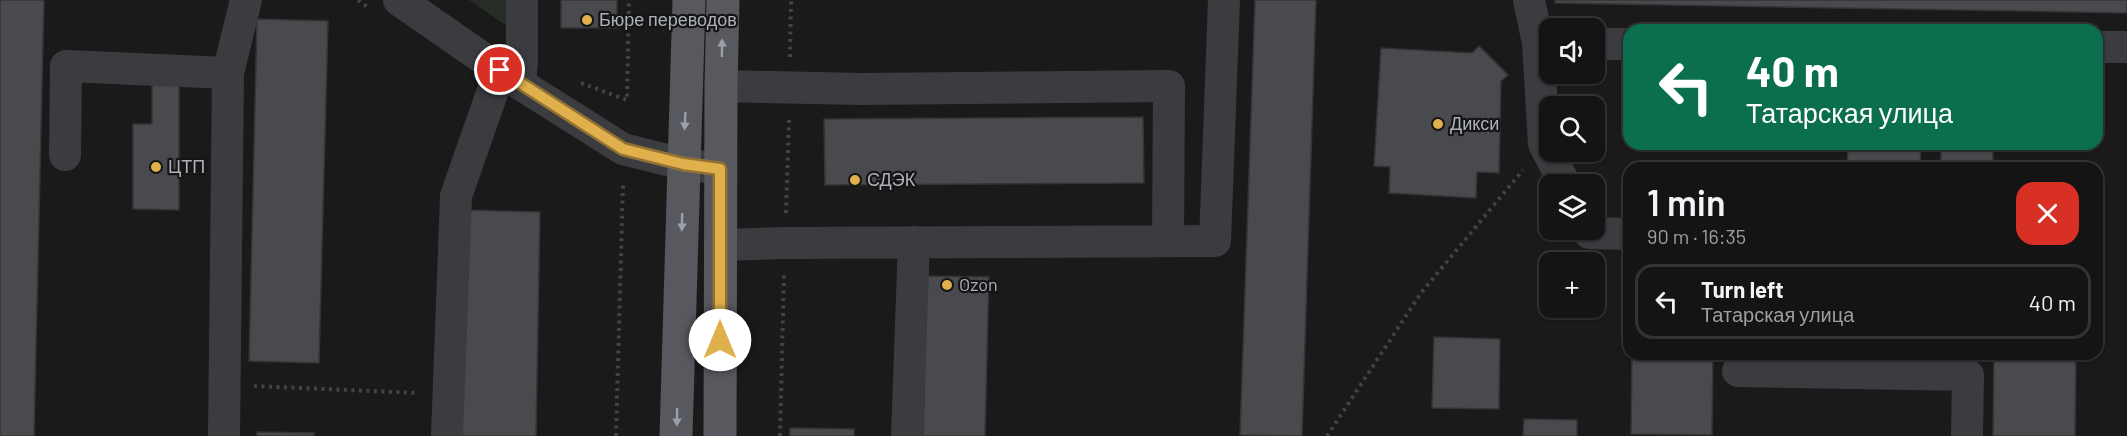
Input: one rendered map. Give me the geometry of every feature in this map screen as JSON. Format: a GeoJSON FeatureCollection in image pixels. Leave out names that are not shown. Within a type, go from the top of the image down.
{"type":"FeatureCollection","features":[{"type":"Feature","properties":{"kind":"main road"},"geometry":{"type":"LineString","coordinates":[[676,436],[688,0]]}},
{"type":"Feature","properties":{"kind":"main road"},"geometry":{"type":"LineString","coordinates":[[720,436],[720,169],[723,0]]}},
{"type":"Feature","properties":{"kind":"street"},"geometry":{"type":"LineString","coordinates":[[224,436],[228,73],[246,0]]}},
{"type":"Feature","properties":{"kind":"street"},"geometry":{"type":"LineString","coordinates":[[399,0],[510,77],[623,149],[683,164],[720,169]]}},
{"type":"Feature","properties":{"kind":"street"},"geometry":{"type":"LineString","coordinates":[[447,436],[456,196],[510,77],[522,0]]}},
{"type":"Feature","properties":{"kind":"street"},"geometry":{"type":"LineString","coordinates":[[720,245],[1215,241],[1224,0]]}},
{"type":"Feature","properties":{"kind":"street"},"geometry":{"type":"LineString","coordinates":[[1529,0],[1539,29]]}},
{"type":"Feature","properties":{"kind":"street"},"geometry":{"type":"LineString","coordinates":[[1605,44],[1623,44]]}},
{"type":"Feature","properties":{"kind":"street"},"geometry":{"type":"LineString","coordinates":[[2103,47],[2127,47]]}},
{"type":"Feature","properties":{"kind":"street"},"geometry":{"type":"LineString","coordinates":[[65,155],[66,66],[228,73]]}},
{"type":"Feature","properties":{"kind":"street"},"geometry":{"type":"LineString","coordinates":[[721,86],[861,88],[1169,86],[1168,241]]}},
{"type":"Feature","properties":{"kind":"street"},"geometry":{"type":"LineString","coordinates":[[1605,233],[1623,234]]}},
{"type":"Feature","properties":{"kind":"street"},"geometry":{"type":"LineString","coordinates":[[907,436],[914,242]]}},
{"type":"Feature","properties":{"kind":"street"},"geometry":{"type":"LineString","coordinates":[[1738,371],[1968,375],[1967,436]]}},
{"type":"Feature","properties":{"kind":"path"},"geometry":{"type":"LineString","coordinates":[[627,100],[629,0]]}},
{"type":"Feature","properties":{"kind":"path"},"geometry":{"type":"LineString","coordinates":[[780,436],[791,0]]}},
{"type":"Feature","properties":{"kind":"path"},"geometry":{"type":"LineString","coordinates":[[1327,436],[1421,293],[1539,150]]}},
{"type":"Feature","properties":{"kind":"path"},"geometry":{"type":"LineString","coordinates":[[616,436],[624,184]]}},
{"type":"Feature","properties":{"kind":"path"},"geometry":{"type":"LineString","coordinates":[[224,385],[448,395]]}},
{"type":"Feature","properties":{"kind":"shaded area"},"geometry":{"type":"Polygon","coordinates":[[[469,0],[509,0],[510,28],[469,0]]]}},
{"type":"Feature","properties":{"kind":"building"},"geometry":{"type":"Polygon","coordinates":[[[0,0],[44,0],[34,436],[0,436],[0,0]]]}},
{"type":"Feature","properties":{"kind":"building"},"geometry":{"type":"Polygon","coordinates":[[[561,0],[617,0],[617,28],[561,28],[561,0]]]}},
{"type":"Feature","properties":{"kind":"building"},"geometry":{"type":"Polygon","coordinates":[[[1255,0],[1316,0],[1302,436],[1240,435],[1255,0]]]}},
{"type":"Feature","properties":{"kind":"building"},"geometry":{"type":"Polygon","coordinates":[[[1555,0],[2127,0],[2127,13],[1555,3],[1555,0]]]}},
{"type":"Feature","properties":{"kind":"building"},"geometry":{"type":"Polygon","coordinates":[[[257,19],[328,21],[319,363],[249,361],[257,19]]]}},
{"type":"Feature","properties":{"kind":"building","name":"Дикси"},"geometry":{"type":"Polygon","coordinates":[[[1479,46],[1508,75],[1501,81],[1499,173],[1477,172],[1476,198],[1389,193],[1390,167],[1374,166],[1381,48],[1472,53],[1479,46]]]}},
{"type":"Feature","properties":{"kind":"building","name":"ЦТП"},"geometry":{"type":"Polygon","coordinates":[[[152,82],[179,82],[179,210],[133,209],[133,124],[152,124],[152,82]]]}},
{"type":"Feature","properties":{"kind":"building"},"geometry":{"type":"Polygon","coordinates":[[[1143,117],[1144,183],[825,185],[824,119],[1143,117]]]}},
{"type":"Feature","properties":{"kind":"building"},"geometry":{"type":"Polygon","coordinates":[[[1848,150],[1921,150],[1920,162],[1847,162],[1848,150]]]}},
{"type":"Feature","properties":{"kind":"building"},"geometry":{"type":"Polygon","coordinates":[[[1941,150],[1993,150],[1993,162],[1941,162],[1941,150]]]}},
{"type":"Feature","properties":{"kind":"building"},"geometry":{"type":"Polygon","coordinates":[[[466,210],[540,212],[536,436],[462,436],[466,210]]]}},
{"type":"Feature","properties":{"kind":"building"},"geometry":{"type":"Polygon","coordinates":[[[927,276],[989,277],[985,436],[923,436],[927,276]]]}},
{"type":"Feature","properties":{"kind":"building"},"geometry":{"type":"Polygon","coordinates":[[[1434,337],[1500,339],[1499,409],[1432,408],[1434,337]]]}},
{"type":"Feature","properties":{"kind":"building"},"geometry":{"type":"Polygon","coordinates":[[[1632,360],[1713,360],[1712,435],[1631,434],[1632,360]]]}},
{"type":"Feature","properties":{"kind":"building"},"geometry":{"type":"Polygon","coordinates":[[[1994,360],[2076,360],[2075,436],[1993,436],[1994,360]]]}},
{"type":"Feature","properties":{"kind":"building"},"geometry":{"type":"Polygon","coordinates":[[[1524,419],[1577,420],[1577,436],[1523,436],[1524,419]]]}},
{"type":"Feature","properties":{"kind":"building"},"geometry":{"type":"Polygon","coordinates":[[[790,428],[854,429],[854,436],[790,436],[790,428]]]}},
{"type":"Feature","properties":{"kind":"building"},"geometry":{"type":"Polygon","coordinates":[[[257,432],[314,433],[314,436],[257,436],[257,432]]]}},
{"type":"Feature","properties":{"kind":"place","name":"Бюре переводов"},"geometry":{"type":"Point","coordinates":[587,20]}},
{"type":"Feature","properties":{"kind":"place","name":"Дикси"},"geometry":{"type":"Point","coordinates":[1438,124]}},
{"type":"Feature","properties":{"kind":"place","name":"ЦТП"},"geometry":{"type":"Point","coordinates":[156,167]}},
{"type":"Feature","properties":{"kind":"place","name":"СДЭК"},"geometry":{"type":"Point","coordinates":[855,180]}},
{"type":"Feature","properties":{"kind":"place","name":"Ozon"},"geometry":{"type":"Point","coordinates":[947,285]}},
{"type":"Feature","properties":{"kind":"route"},"geometry":{"type":"LineString","coordinates":[[500,70],[623,149],[683,164],[720,169],[720,340]]}}]}
